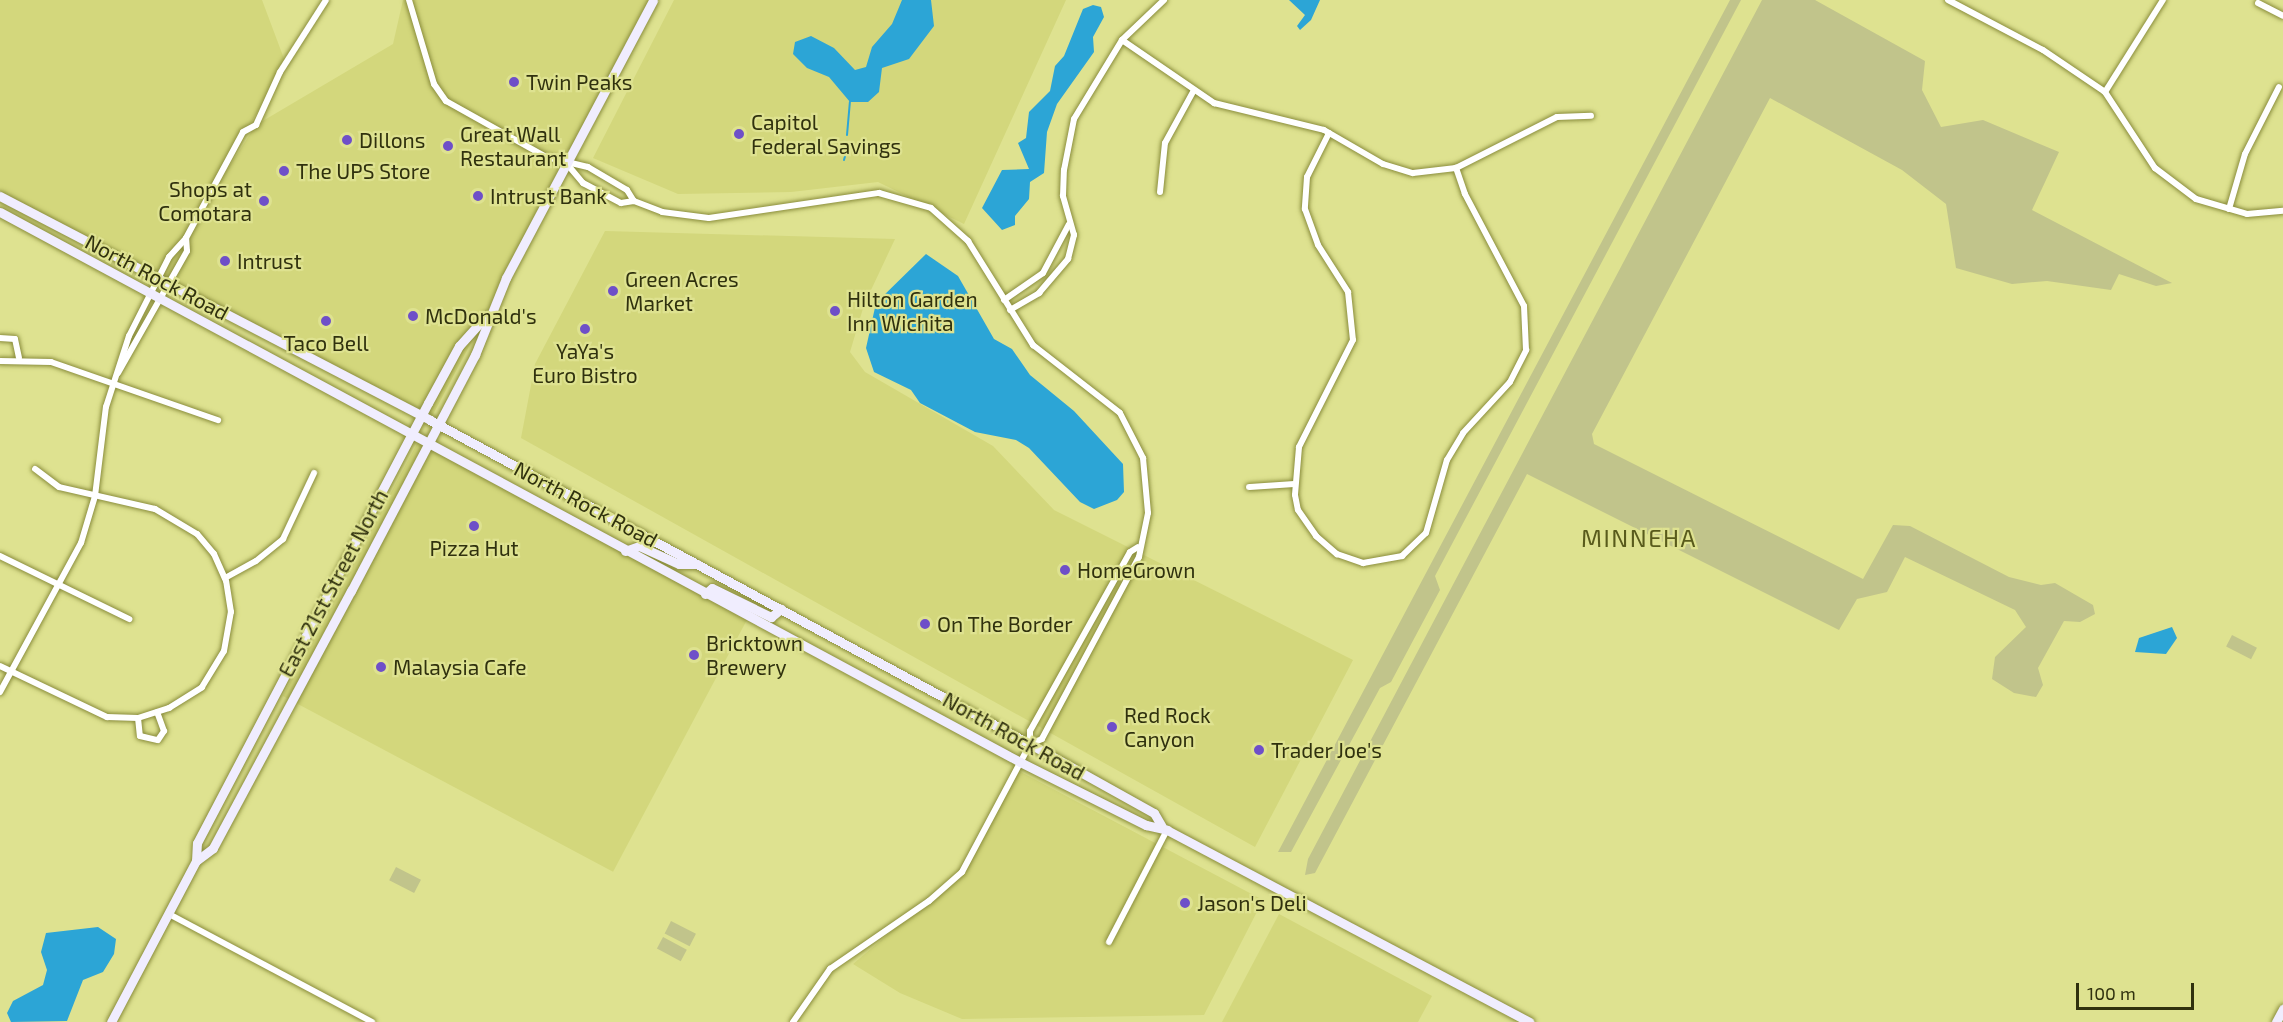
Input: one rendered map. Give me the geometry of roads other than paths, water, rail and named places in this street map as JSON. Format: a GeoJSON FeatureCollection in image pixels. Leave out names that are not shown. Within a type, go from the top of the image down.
{"type":"FeatureCollection","features":[{"type":"Feature","properties":{"kind":"main road","name":"East 21st Street North"},"geometry":{"type":"LineString","coordinates":[[196,861],[213,848],[428,444],[475,355],[488,315],[653,0]]}},
{"type":"Feature","properties":{"kind":"main road","name":"North Rock Road"},"geometry":{"type":"LineString","coordinates":[[0,196],[438,424],[1030,744],[1154,813],[1164,829]]}},
{"type":"Feature","properties":{"kind":"main road","name":"North Rock Road"},"geometry":{"type":"LineString","coordinates":[[0,212],[160,301],[1020,762],[1146,825],[1164,829],[1529,1022]]}},
{"type":"Feature","properties":{"kind":"main road","name":"East 21st Street North"},"geometry":{"type":"LineString","coordinates":[[111,1022],[196,861],[197,843],[411,436],[459,346],[488,315]]}},
{"type":"Feature","properties":{"kind":"main road"},"geometry":{"type":"LineString","coordinates":[[625,550],[639,546],[679,564],[696,564]]}},
{"type":"Feature","properties":{"kind":"main road"},"geometry":{"type":"LineString","coordinates":[[705,594],[712,588],[771,617],[781,609]]}},
{"type":"Feature","properties":{"kind":"main road"},"geometry":{"type":"LineString","coordinates":[[2276,1022],[2283,1010]]}},
{"type":"Feature","properties":{"kind":"street"},"geometry":{"type":"LineString","coordinates":[[0,692],[81,543],[95,496],[106,407],[117,374],[118,362],[157,278],[178,242],[186,238],[243,132],[256,125],[280,72],[326,0]]}},
{"type":"Feature","properties":{"kind":"street"},"geometry":{"type":"LineString","coordinates":[[409,0],[434,84],[446,101],[567,164],[588,167],[627,190],[634,201]]}},
{"type":"Feature","properties":{"kind":"street"},"geometry":{"type":"LineString","coordinates":[[1010,310],[1039,293],[1068,259],[1074,235],[1069,224],[1063,196],[1069,138],[1094,81],[1122,40],[1164,0]]}},
{"type":"Feature","properties":{"kind":"street"},"geometry":{"type":"LineString","coordinates":[[1948,0],[2043,50],[2105,92],[2156,168],[2196,199],[2247,214],[2283,211]]}},
{"type":"Feature","properties":{"kind":"street"},"geometry":{"type":"LineString","coordinates":[[2105,92],[2163,0]]}},
{"type":"Feature","properties":{"kind":"street"},"geometry":{"type":"LineString","coordinates":[[2258,3],[2283,16]]}},
{"type":"Feature","properties":{"kind":"street"},"geometry":{"type":"LineString","coordinates":[[1122,40],[1194,90],[1233,109],[1329,133],[1397,170],[1413,173],[1456,168],[1550,120],[1573,114],[1591,116]]}},
{"type":"Feature","properties":{"kind":"street"},"geometry":{"type":"LineString","coordinates":[[2229,209],[2245,154],[2280,87]]}},
{"type":"Feature","properties":{"kind":"street"},"geometry":{"type":"LineString","coordinates":[[1160,192],[1165,143],[1194,90]]}},
{"type":"Feature","properties":{"kind":"street"},"geometry":{"type":"LineString","coordinates":[[1329,133],[1307,177],[1305,209],[1318,245],[1348,292],[1353,340],[1299,447],[1294,484],[1306,525],[1337,554],[1378,563],[1415,545],[1426,533],[1454,447],[1510,382],[1526,350],[1524,306],[1465,194],[1456,168]]}},
{"type":"Feature","properties":{"kind":"street"},"geometry":{"type":"LineString","coordinates":[[567,164],[583,183],[621,203],[634,201],[662,212],[709,218],[879,193],[911,200],[949,220],[961,234],[1033,345],[1120,413],[1143,458],[1148,513],[1138,547],[1139,558],[1042,739],[1030,744]]}},
{"type":"Feature","properties":{"kind":"street"},"geometry":{"type":"LineString","coordinates":[[1004,300],[1043,273],[1069,224]]}},
{"type":"Feature","properties":{"kind":"street"},"geometry":{"type":"LineString","coordinates":[[117,374],[188,251],[186,238]]}},
{"type":"Feature","properties":{"kind":"street"},"geometry":{"type":"LineString","coordinates":[[0,338],[15,339],[19,358]]}},
{"type":"Feature","properties":{"kind":"street"},"geometry":{"type":"LineString","coordinates":[[0,361],[19,358],[51,362],[218,420]]}},
{"type":"Feature","properties":{"kind":"street"},"geometry":{"type":"LineString","coordinates":[[0,666],[107,717],[138,718],[156,712],[202,687],[218,661],[231,612],[225,578],[214,554],[177,519],[155,508],[59,487],[35,469]]}},
{"type":"Feature","properties":{"kind":"street"},"geometry":{"type":"LineString","coordinates":[[225,578],[256,561],[284,539],[314,473]]}},
{"type":"Feature","properties":{"kind":"street"},"geometry":{"type":"LineString","coordinates":[[1249,487],[1294,484]]}},
{"type":"Feature","properties":{"kind":"street"},"geometry":{"type":"LineString","coordinates":[[793,1022],[830,969],[929,901],[962,872],[1030,744],[1036,721],[1130,552],[1138,547]]}},
{"type":"Feature","properties":{"kind":"street"},"geometry":{"type":"LineString","coordinates":[[0,556],[57,587],[129,619]]}},
{"type":"Feature","properties":{"kind":"street"},"geometry":{"type":"LineString","coordinates":[[138,718],[140,736],[158,740],[164,731],[156,712]]}},
{"type":"Feature","properties":{"kind":"street"},"geometry":{"type":"LineString","coordinates":[[1109,942],[1164,829]]}},
{"type":"Feature","properties":{"kind":"street"},"geometry":{"type":"LineString","coordinates":[[169,914],[372,1022]]}},
{"type":"Feature","properties":{"kind":"water"},"geometry":{"type":"Polygon","coordinates":[[[902,0],[931,0],[934,26],[909,59],[882,68],[879,92],[868,102],[850,102],[829,77],[807,68],[793,54],[795,42],[811,36],[834,48],[855,70],[866,67],[872,47],[892,24],[902,0]]]}},
{"type":"Feature","properties":{"kind":"water"},"geometry":{"type":"Polygon","coordinates":[[[1289,0],[1320,0],[1311,20],[1300,30],[1297,26],[1305,15],[1289,0]]]}},
{"type":"Feature","properties":{"kind":"water"},"geometry":{"type":"Polygon","coordinates":[[[1093,5],[1101,7],[1104,17],[1093,37],[1094,52],[1057,104],[1047,132],[1044,173],[1030,182],[1029,199],[1015,216],[1015,225],[1002,230],[982,208],[1002,170],[1029,169],[1018,143],[1026,138],[1029,112],[1050,91],[1055,66],[1064,56],[1083,9],[1093,5]]]}},
{"type":"Feature","properties":{"kind":"water"},"geometry":{"type":"Polygon","coordinates":[[[926,254],[958,276],[994,339],[1012,349],[1030,375],[1074,411],[1123,464],[1124,492],[1117,500],[1094,509],[1080,502],[1029,448],[1016,440],[975,432],[920,403],[911,390],[874,372],[866,348],[876,303],[926,254]]]}},
{"type":"Feature","properties":{"kind":"water"},"geometry":{"type":"Polygon","coordinates":[[[2172,627],[2177,638],[2166,654],[2135,652],[2139,638],[2172,627]]]}},
{"type":"Feature","properties":{"kind":"water"},"geometry":{"type":"Polygon","coordinates":[[[98,927],[116,939],[114,954],[103,972],[83,980],[67,1021],[11,1022],[7,1013],[13,1001],[43,985],[47,970],[41,952],[46,933],[98,927]]]}},
{"type":"Feature","properties":{"kind":"waterway"},"geometry":{"type":"LineString","coordinates":[[847,135],[850,102]]}},
{"type":"Feature","properties":{"kind":"waterway"},"geometry":{"type":"LineString","coordinates":[[844,160],[847,149]]}},
{"type":"Feature","properties":{"kind":"place","name":"Twin Peaks"},"geometry":{"type":"Point","coordinates":[514,82]}},
{"type":"Feature","properties":{"kind":"place","name":"Capitol Federal Savings"},"geometry":{"type":"Point","coordinates":[739,134]}},
{"type":"Feature","properties":{"kind":"place","name":"Dillons"},"geometry":{"type":"Point","coordinates":[347,140]}},
{"type":"Feature","properties":{"kind":"place","name":"Great Wall Restaurant"},"geometry":{"type":"Point","coordinates":[448,146]}},
{"type":"Feature","properties":{"kind":"place","name":"The UPS Store"},"geometry":{"type":"Point","coordinates":[284,171]}},
{"type":"Feature","properties":{"kind":"place","name":"Intrust Bank"},"geometry":{"type":"Point","coordinates":[478,196]}},
{"type":"Feature","properties":{"kind":"place","name":"Shops at Comotara"},"geometry":{"type":"Point","coordinates":[264,201]}},
{"type":"Feature","properties":{"kind":"place","name":"Intrust"},"geometry":{"type":"Point","coordinates":[225,261]}},
{"type":"Feature","properties":{"kind":"place","name":"Green Acres Market"},"geometry":{"type":"Point","coordinates":[613,291]}},
{"type":"Feature","properties":{"kind":"place","name":"Hilton Garden Inn Wichita"},"geometry":{"type":"Point","coordinates":[835,311]}},
{"type":"Feature","properties":{"kind":"place","name":"McDonald's"},"geometry":{"type":"Point","coordinates":[413,316]}},
{"type":"Feature","properties":{"kind":"place","name":"Taco Bell"},"geometry":{"type":"Point","coordinates":[326,321]}},
{"type":"Feature","properties":{"kind":"place","name":"YaYa's Euro Bistro"},"geometry":{"type":"Point","coordinates":[585,329]}},
{"type":"Feature","properties":{"kind":"place","name":"Pizza Hut"},"geometry":{"type":"Point","coordinates":[474,526]}},
{"type":"Feature","properties":{"kind":"place","name":"HomeGrown"},"geometry":{"type":"Point","coordinates":[1065,570]}},
{"type":"Feature","properties":{"kind":"place","name":"On The Border"},"geometry":{"type":"Point","coordinates":[925,624]}},
{"type":"Feature","properties":{"kind":"place","name":"Bricktown Brewery"},"geometry":{"type":"Point","coordinates":[694,655]}},
{"type":"Feature","properties":{"kind":"place","name":"Malaysia Cafe"},"geometry":{"type":"Point","coordinates":[381,667]}},
{"type":"Feature","properties":{"kind":"place","name":"Red Rock Canyon"},"geometry":{"type":"Point","coordinates":[1112,727]}},
{"type":"Feature","properties":{"kind":"place","name":"Trader Joe's"},"geometry":{"type":"Point","coordinates":[1259,750]}},
{"type":"Feature","properties":{"kind":"place","name":"Jason's Deli"},"geometry":{"type":"Point","coordinates":[1185,903]}},
{"type":"Feature","properties":{"kind":"district","name":"MINNEHA"},"geometry":{"type":"Point","coordinates":[1639,538]}}]}
